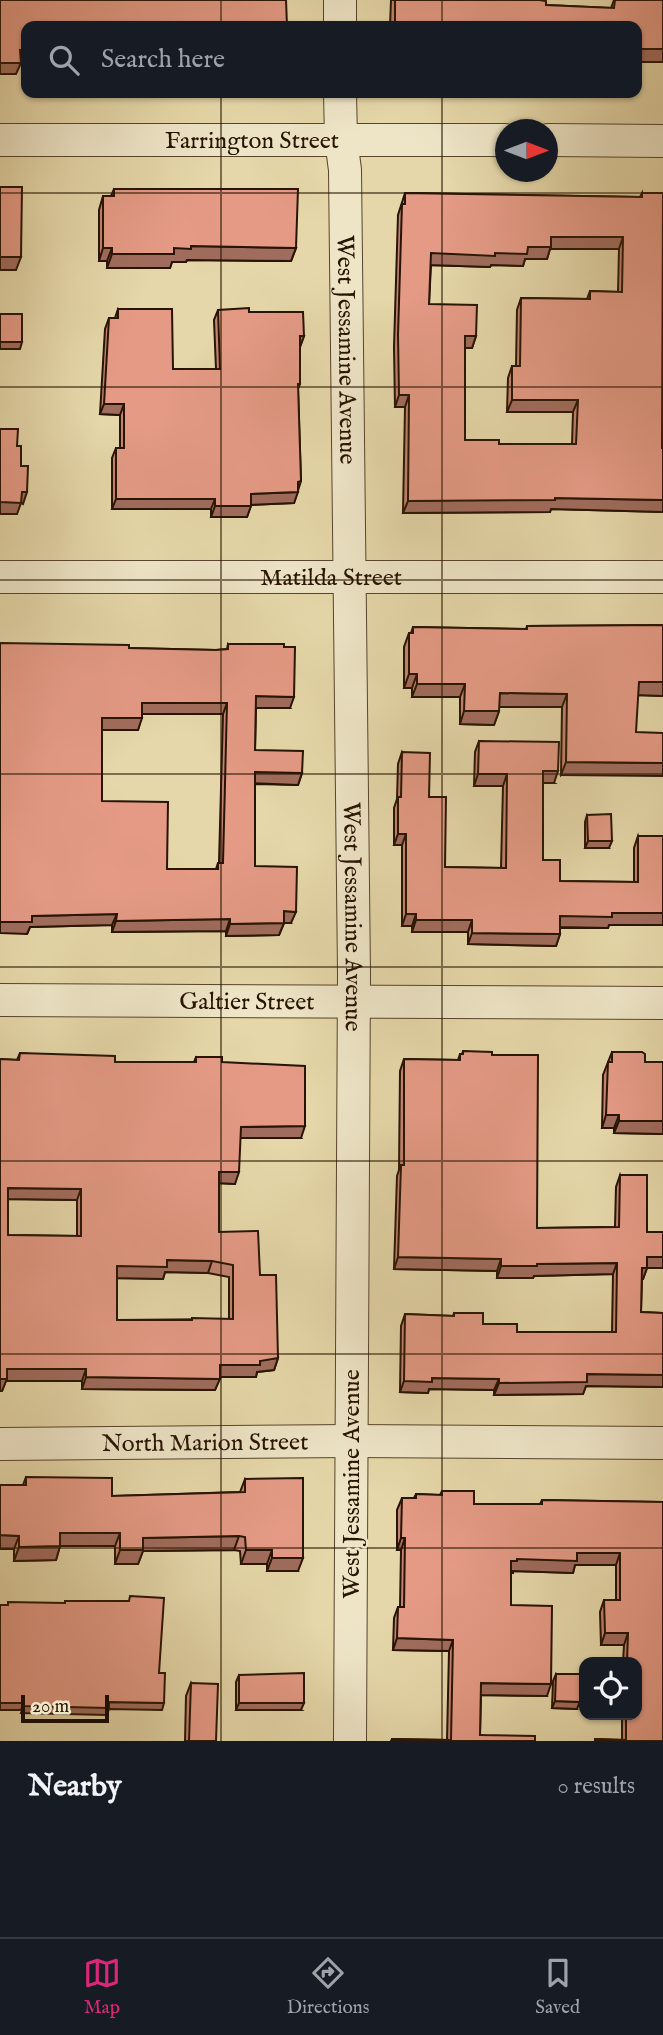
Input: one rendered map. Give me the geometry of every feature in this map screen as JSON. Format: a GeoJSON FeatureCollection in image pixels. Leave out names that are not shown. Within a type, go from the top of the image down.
{"type":"FeatureCollection","features":[{"type":"Feature","properties":{"kind":"street"},"geometry":{"type":"LineString","coordinates":[[340,0],[340,21]]}},
{"type":"Feature","properties":{"kind":"street","name":"West Jessamine Avenue"},"geometry":{"type":"LineString","coordinates":[[341,98],[341,139],[345,170],[354,1001],[350,1741]]}},
{"type":"Feature","properties":{"kind":"street","name":"Farrington Street"},"geometry":{"type":"LineString","coordinates":[[0,140],[495,140]]}},
{"type":"Feature","properties":{"kind":"street"},"geometry":{"type":"LineString","coordinates":[[558,141],[663,141]]}},
{"type":"Feature","properties":{"kind":"street","name":"Matilda Street"},"geometry":{"type":"LineString","coordinates":[[0,577],[663,577]]}},
{"type":"Feature","properties":{"kind":"street","name":"Galtier Street"},"geometry":{"type":"LineString","coordinates":[[0,1000],[663,1003]]}},
{"type":"Feature","properties":{"kind":"street","name":"North Marion Street"},"geometry":{"type":"LineString","coordinates":[[0,1444],[352,1441],[663,1443]]}},
{"type":"Feature","properties":{"kind":"building"},"geometry":{"type":"Polygon","coordinates":[[[0,0],[286,0],[287,21],[21,21],[21,63],[0,63],[0,0]]]}},
{"type":"Feature","properties":{"kind":"building"},"geometry":{"type":"Polygon","coordinates":[[[395,0],[539,0],[546,1],[546,5],[614,8],[615,0],[663,0],[663,49],[642,49],[642,21],[395,21],[395,0]]]}},
{"type":"Feature","properties":{"kind":"building"},"geometry":{"type":"Polygon","coordinates":[[[0,187],[22,187],[21,257],[0,257],[0,187]]]}},
{"type":"Feature","properties":{"kind":"building"},"geometry":{"type":"Polygon","coordinates":[[[114,189],[298,189],[296,248],[191,246],[191,249],[174,248],[174,254],[112,254],[112,248],[103,248],[103,196],[114,196],[114,189]]]}},
{"type":"Feature","properties":{"kind":"building"},"geometry":{"type":"Polygon","coordinates":[[[405,193],[642,197],[642,193],[663,193],[663,500],[555,498],[408,501],[409,395],[399,395],[398,335],[402,204],[405,204],[405,193]],[[551,237],[551,247],[528,247],[527,254],[495,253],[495,256],[431,253],[429,304],[477,305],[476,336],[465,336],[465,440],[499,440],[499,444],[576,444],[578,400],[512,400],[512,366],[520,366],[521,298],[590,299],[590,291],[622,292],[623,237],[551,237]]]}},
{"type":"Feature","properties":{"kind":"building"},"geometry":{"type":"Polygon","coordinates":[[[249,308],[249,312],[303,312],[304,336],[300,336],[298,384],[301,481],[298,482],[298,492],[251,494],[251,506],[215,506],[215,499],[116,499],[116,448],[124,448],[124,404],[104,404],[109,318],[118,318],[118,309],[172,309],[173,369],[220,369],[218,310],[249,308]]]}},
{"type":"Feature","properties":{"kind":"building"},"geometry":{"type":"Polygon","coordinates":[[[0,314],[22,314],[22,342],[0,342],[0,314]]]}},
{"type":"Feature","properties":{"kind":"building"},"geometry":{"type":"Polygon","coordinates":[[[0,429],[18,429],[17,446],[21,446],[21,466],[28,466],[27,492],[22,492],[21,503],[0,502],[0,429]]]}},
{"type":"Feature","properties":{"kind":"building"},"geometry":{"type":"Polygon","coordinates":[[[663,625],[663,682],[639,682],[636,732],[663,733],[663,763],[566,762],[567,694],[500,693],[499,711],[464,711],[465,684],[417,684],[417,674],[409,674],[409,633],[413,633],[413,627],[527,629],[527,626],[663,625]]]}},
{"type":"Feature","properties":{"kind":"building"},"geometry":{"type":"Polygon","coordinates":[[[0,643],[129,645],[129,648],[216,650],[228,649],[228,644],[284,644],[284,647],[295,647],[294,697],[256,696],[255,750],[303,751],[302,773],[255,772],[255,866],[297,867],[296,912],[284,911],[284,923],[230,924],[230,919],[116,921],[117,914],[32,916],[32,922],[0,922],[0,643]],[[142,703],[142,718],[102,718],[102,801],[168,802],[167,869],[218,869],[218,863],[223,863],[227,703],[142,703]]]}},
{"type":"Feature","properties":{"kind":"building"},"geometry":{"type":"Polygon","coordinates":[[[479,741],[559,742],[558,771],[543,771],[543,860],[560,860],[560,881],[638,882],[638,836],[663,836],[663,913],[612,913],[612,917],[560,916],[560,934],[472,933],[472,920],[416,920],[416,914],[406,914],[406,834],[398,834],[402,752],[430,753],[429,797],[446,797],[445,867],[506,868],[507,774],[478,774],[479,741]]]}},
{"type":"Feature","properties":{"kind":"building"},"geometry":{"type":"Polygon","coordinates":[[[611,814],[612,841],[588,841],[587,815],[611,814]]]}},
{"type":"Feature","properties":{"kind":"building"},"geometry":{"type":"Polygon","coordinates":[[[463,1051],[492,1052],[492,1055],[538,1055],[537,1228],[619,1227],[620,1175],[647,1175],[647,1232],[663,1232],[663,1257],[647,1257],[647,1268],[642,1268],[641,1312],[663,1313],[663,1375],[587,1374],[587,1382],[499,1383],[499,1379],[432,1378],[432,1382],[404,1381],[405,1314],[454,1316],[454,1313],[483,1313],[483,1324],[517,1324],[517,1332],[616,1332],[617,1263],[501,1266],[501,1259],[398,1257],[401,1165],[404,1165],[404,1059],[460,1060],[463,1051]]]}},
{"type":"Feature","properties":{"kind":"building"},"geometry":{"type":"Polygon","coordinates":[[[612,1052],[642,1052],[645,1054],[645,1062],[663,1062],[663,1121],[619,1121],[619,1115],[606,1115],[608,1062],[612,1062],[612,1052]]]}},
{"type":"Feature","properties":{"kind":"building"},"geometry":{"type":"Polygon","coordinates":[[[20,1053],[115,1056],[115,1062],[196,1062],[196,1057],[222,1057],[222,1062],[305,1066],[305,1126],[241,1127],[239,1172],[219,1172],[219,1232],[258,1231],[260,1275],[276,1275],[278,1358],[260,1361],[260,1365],[220,1365],[220,1379],[86,1377],[86,1369],[7,1369],[7,1379],[0,1379],[0,1059],[19,1060],[20,1053]],[[8,1188],[8,1235],[81,1236],[81,1189],[8,1188]],[[167,1260],[167,1267],[117,1266],[117,1320],[233,1319],[233,1265],[212,1261],[167,1260]]]}},
{"type":"Feature","properties":{"kind":"building"},"geometry":{"type":"Polygon","coordinates":[[[26,1477],[112,1478],[112,1496],[245,1492],[245,1479],[303,1478],[303,1558],[272,1558],[272,1550],[246,1550],[245,1537],[239,1536],[143,1538],[143,1550],[120,1550],[120,1533],[60,1533],[60,1546],[19,1547],[19,1536],[0,1535],[0,1485],[26,1485],[26,1477]]]}},
{"type":"Feature","properties":{"kind":"building"},"geometry":{"type":"Polygon","coordinates":[[[442,1491],[474,1491],[474,1504],[542,1504],[542,1500],[663,1502],[663,1741],[595,1741],[626,1740],[626,1720],[642,1720],[642,1657],[627,1657],[628,1633],[605,1633],[604,1600],[620,1600],[620,1553],[577,1553],[577,1561],[511,1561],[511,1605],[552,1606],[551,1684],[481,1683],[480,1735],[535,1736],[535,1741],[392,1741],[451,1740],[453,1640],[397,1638],[398,1607],[404,1607],[405,1538],[401,1538],[402,1498],[416,1498],[416,1494],[442,1495],[442,1491]]]}},
{"type":"Feature","properties":{"kind":"building"},"geometry":{"type":"Polygon","coordinates":[[[130,1596],[164,1598],[159,1673],[165,1673],[164,1703],[109,1702],[109,1708],[0,1703],[0,1605],[8,1605],[8,1602],[129,1601],[130,1596]]]}},
{"type":"Feature","properties":{"kind":"building"},"geometry":{"type":"Polygon","coordinates":[[[304,1673],[304,1703],[239,1703],[239,1675],[304,1673]]]}},
{"type":"Feature","properties":{"kind":"building"},"geometry":{"type":"Polygon","coordinates":[[[556,1674],[579,1674],[579,1702],[555,1701],[556,1674]]]}},
{"type":"Feature","properties":{"kind":"building"},"geometry":{"type":"Polygon","coordinates":[[[191,1683],[218,1684],[216,1741],[189,1741],[191,1683]]]}}]}
